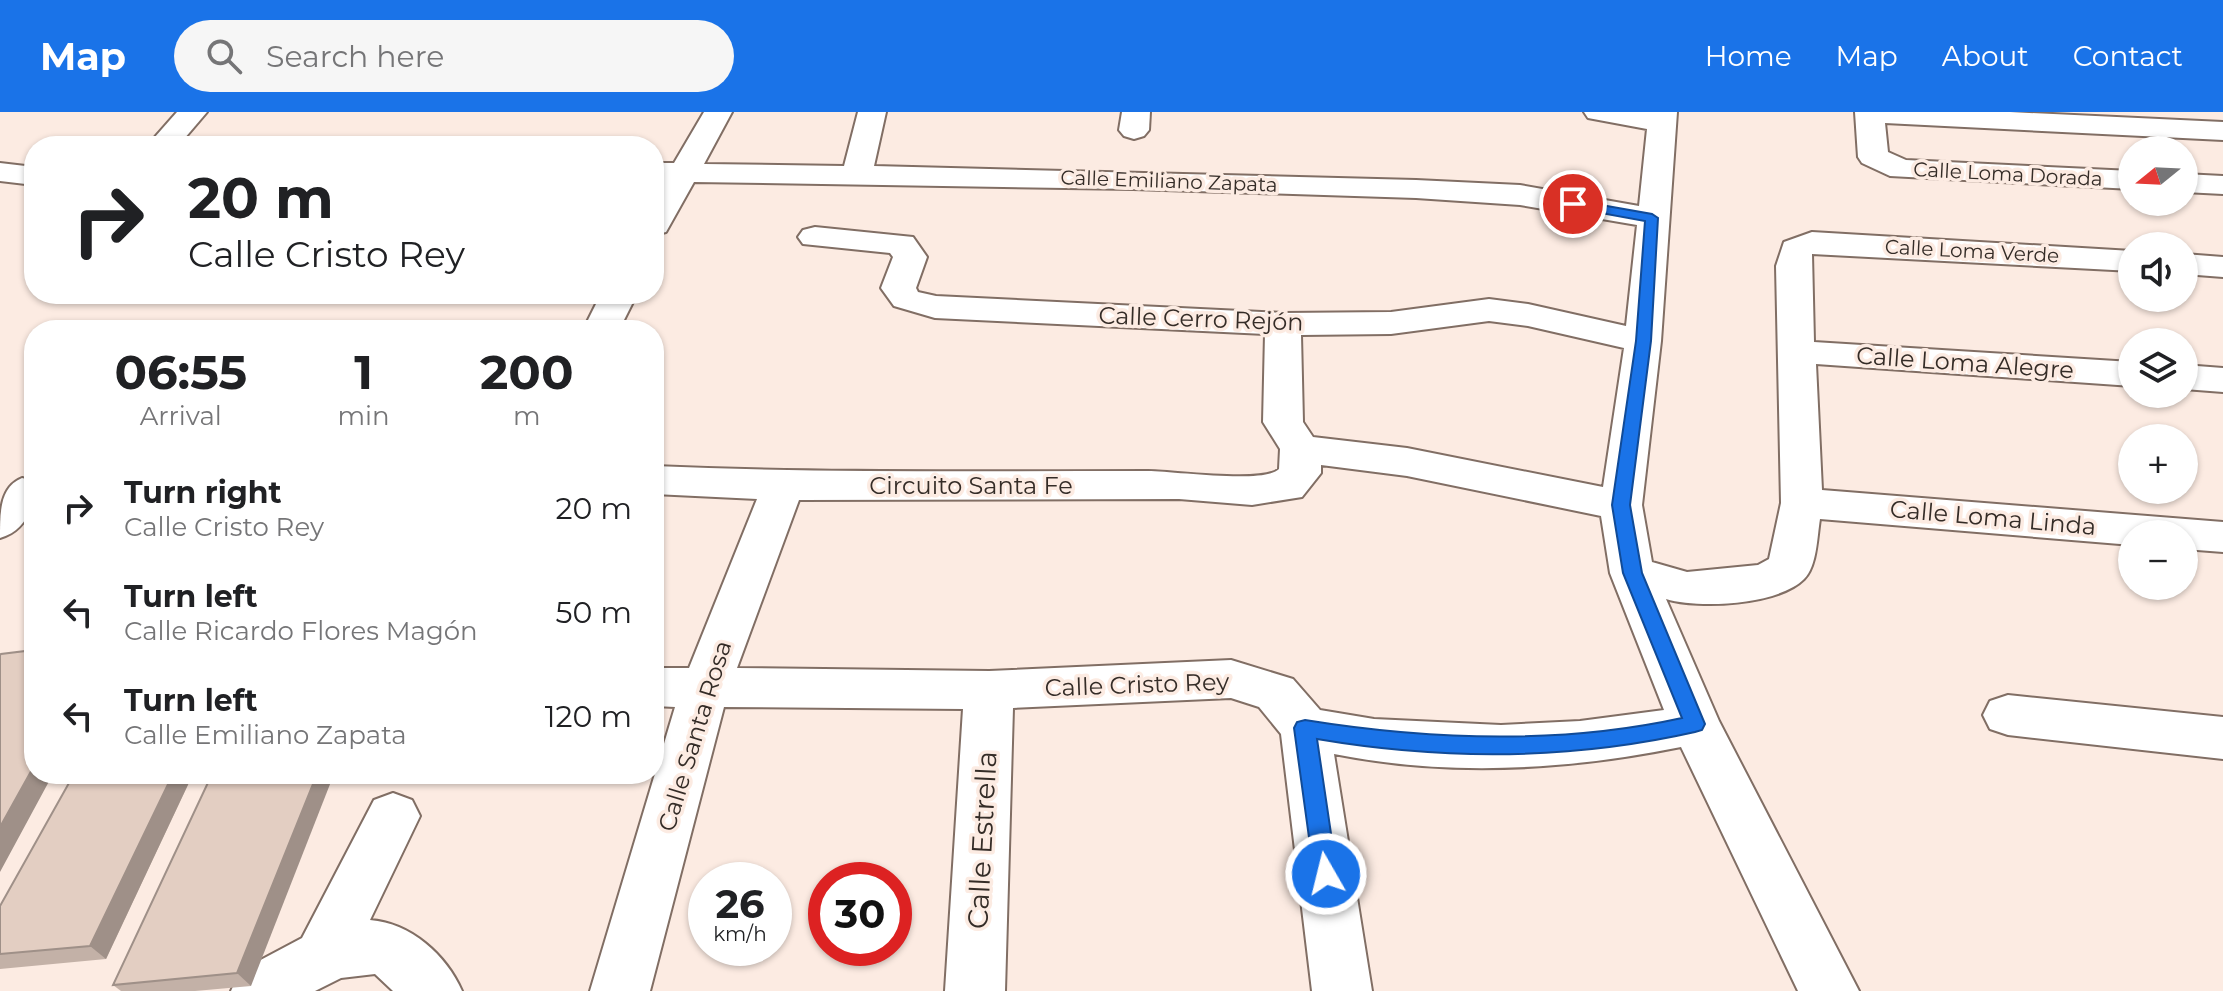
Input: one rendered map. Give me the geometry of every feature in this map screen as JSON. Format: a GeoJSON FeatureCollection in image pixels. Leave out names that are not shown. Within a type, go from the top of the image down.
{"type":"FeatureCollection","features":[{"type":"Feature","properties":{"kind":"street"},"geometry":{"type":"LineString","coordinates":[[171,136],[193,112]]}},
{"type":"Feature","properties":{"kind":"street"},"geometry":{"type":"LineString","coordinates":[[669,171],[718,112]]}},
{"type":"Feature","properties":{"kind":"street"},"geometry":{"type":"LineString","coordinates":[[1598,112],[1662,117],[1643,341],[1621,505],[1632,573],[1695,724],[1829,991]]}},
{"type":"Feature","properties":{"kind":"street"},"geometry":{"type":"LineString","coordinates":[[1869,113],[2223,131]]}},
{"type":"Feature","properties":{"kind":"street","name":"Calle Loma Dorada"},"geometry":{"type":"LineString","coordinates":[[1869,113],[1873,157],[1901,169],[2118,179]]}},
{"type":"Feature","properties":{"kind":"street"},"geometry":{"type":"LineString","coordinates":[[857,174],[877,115]]}},
{"type":"Feature","properties":{"kind":"street","name":"Calle Emiliano Zapata"},"geometry":{"type":"LineString","coordinates":[[669,171],[1148,180],[1520,195],[1652,218]]}},
{"type":"Feature","properties":{"kind":"street"},"geometry":{"type":"LineString","coordinates":[[0,172],[24,175]]}},
{"type":"Feature","properties":{"kind":"street"},"geometry":{"type":"LineString","coordinates":[[2198,184],[2223,185]]}},
{"type":"Feature","properties":{"kind":"street","name":"Calle Cerro Rejón"},"geometry":{"type":"LineString","coordinates":[[815,237],[901,244],[910,257],[898,288],[906,299],[935,307],[1283,324],[1391,323],[1489,310],[1528,315],[1643,341]]}},
{"type":"Feature","properties":{"kind":"street","name":"Calle Loma Verde"},"geometry":{"type":"LineString","coordinates":[[1799,352],[1793,266],[1796,249],[1812,242],[2118,260]]}},
{"type":"Feature","properties":{"kind":"street"},"geometry":{"type":"LineString","coordinates":[[2198,265],[2223,267]]}},
{"type":"Feature","properties":{"kind":"street"},"geometry":{"type":"LineString","coordinates":[[1283,324],[1283,422],[1293,468]]}},
{"type":"Feature","properties":{"kind":"street"},"geometry":{"type":"LineString","coordinates":[[1632,573],[1687,589],[1768,581],[1789,567],[1802,503],[1799,352]]}},
{"type":"Feature","properties":{"kind":"street","name":"Calle Loma Alegre"},"geometry":{"type":"LineString","coordinates":[[1799,352],[2118,373]]}},
{"type":"Feature","properties":{"kind":"street"},"geometry":{"type":"LineString","coordinates":[[2198,378],[2223,380]]}},
{"type":"Feature","properties":{"kind":"street","name":"Circuito Santa Fe"},"geometry":{"type":"LineString","coordinates":[[664,480],[783,486],[1179,485],[1252,491],[1293,468],[1407,462],[1621,505]]}},
{"type":"Feature","properties":{"kind":"street","name":"Calle Santa Rosa"},"geometry":{"type":"LineString","coordinates":[[620,991],[705,688],[783,486]]}},
{"type":"Feature","properties":{"kind":"street","name":"Calle Loma Linda"},"geometry":{"type":"LineString","coordinates":[[1802,503],[2118,529]]}},
{"type":"Feature","properties":{"kind":"street","name":"Calle Loma Linda"},"geometry":{"type":"LineString","coordinates":[[2198,535],[2223,537]]}},
{"type":"Feature","properties":{"kind":"street","name":"Calle Cristo Rey"},"geometry":{"type":"LineString","coordinates":[[664,687],[989,690],[1231,679],[1276,693],[1305,728]]}},
{"type":"Feature","properties":{"kind":"street","name":"Calle Estrella"},"geometry":{"type":"LineString","coordinates":[[975,991],[989,690]]}},
{"type":"Feature","properties":{"kind":"street"},"geometry":{"type":"LineString","coordinates":[[2008,715],[2223,738]]}},
{"type":"Feature","properties":{"kind":"street"},"geometry":{"type":"LineString","coordinates":[[1342,991],[1305,728],[1383,741],[1498,746],[1642,735],[1695,724]]}},
{"type":"Feature","properties":{"kind":"street"},"geometry":{"type":"LineString","coordinates":[[323,956],[393,816]]}},
{"type":"Feature","properties":{"kind":"street"},"geometry":{"type":"LineString","coordinates":[[261,991],[323,956],[358,947],[390,952],[432,991]]}},
{"type":"Feature","properties":{"kind":"building"},"geometry":{"type":"Polygon","coordinates":[[[24,651],[24,784],[0,827],[0,655],[24,651]]]}},
{"type":"Feature","properties":{"kind":"building"},"geometry":{"type":"Polygon","coordinates":[[[68,784],[168,784],[90,946],[0,954],[0,906],[68,784]]]}},
{"type":"Feature","properties":{"kind":"building"},"geometry":{"type":"Polygon","coordinates":[[[207,784],[313,784],[237,973],[113,985],[207,784]]]}},
{"type":"Feature","properties":{"kind":"route"},"geometry":{"type":"LineString","coordinates":[[1326,874],[1305,728],[1383,741],[1498,746],[1642,735],[1695,724],[1632,573],[1621,505],[1643,341],[1652,218],[1573,204]]}}]}
